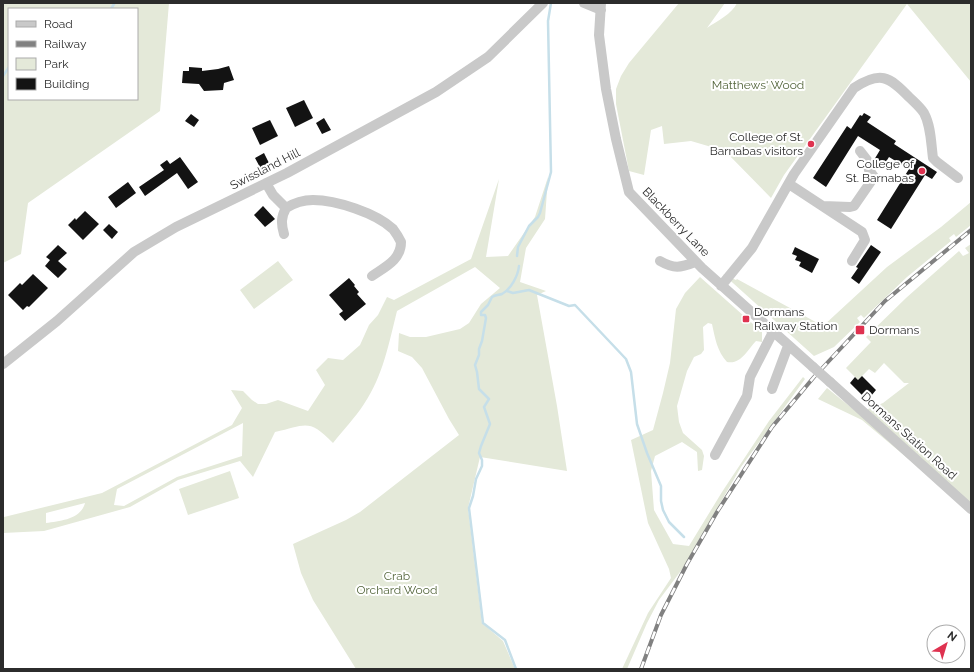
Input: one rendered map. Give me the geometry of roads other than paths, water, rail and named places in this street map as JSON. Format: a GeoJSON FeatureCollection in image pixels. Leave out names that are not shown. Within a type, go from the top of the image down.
{"type":"FeatureCollection","features":[{"type":"Feature","properties":{"kind":"street","name":"Swissland Hill"},"geometry":{"type":"LineString","coordinates":[[3,364],[57,321],[134,252],[176,228],[343,143],[436,92],[488,57],[543,3]]}},
{"type":"Feature","properties":{"kind":"street"},"geometry":{"type":"LineString","coordinates":[[584,3],[601,6]]}},
{"type":"Feature","properties":{"kind":"street","name":"Blackberry Lane"},"geometry":{"type":"LineString","coordinates":[[601,6],[599,35],[606,88],[616,139],[629,192],[695,262],[830,382]]}},
{"type":"Feature","properties":{"kind":"street"},"geometry":{"type":"LineString","coordinates":[[721,286],[752,248],[789,184],[854,88],[871,80],[881,77],[889,79],[923,112],[927,121],[934,158],[958,178]]}},
{"type":"Feature","properties":{"kind":"street"},"geometry":{"type":"LineString","coordinates":[[823,206],[854,206],[869,186],[874,177],[869,170],[867,160],[860,151]]}},
{"type":"Feature","properties":{"kind":"street"},"geometry":{"type":"LineString","coordinates":[[266,183],[273,195],[286,208]]}},
{"type":"Feature","properties":{"kind":"street"},"geometry":{"type":"LineString","coordinates":[[789,184],[862,232],[864,240],[852,261]]}},
{"type":"Feature","properties":{"kind":"street"},"geometry":{"type":"LineString","coordinates":[[284,234],[282,214],[286,208],[294,204],[312,200],[330,202],[352,208],[377,218],[393,230],[402,242],[399,254],[394,260],[372,276]]}},
{"type":"Feature","properties":{"kind":"street"},"geometry":{"type":"LineString","coordinates":[[660,261],[668,266],[680,267],[695,262]]}},
{"type":"Feature","properties":{"kind":"street"},"geometry":{"type":"LineString","coordinates":[[715,455],[747,396],[750,377],[773,332]]}},
{"type":"Feature","properties":{"kind":"street"},"geometry":{"type":"LineString","coordinates":[[772,389],[788,346]]}},
{"type":"Feature","properties":{"kind":"street","name":"Dormans Station Road"},"geometry":{"type":"LineString","coordinates":[[830,382],[971,509]]}},
{"type":"Feature","properties":{"kind":"waterway"},"geometry":{"type":"LineString","coordinates":[[112,8],[114,4],[113,3]]}},
{"type":"Feature","properties":{"kind":"waterway"},"geometry":{"type":"LineString","coordinates":[[517,256],[518,247],[529,226],[540,213],[551,172],[548,21],[551,3]]}},
{"type":"Feature","properties":{"kind":"waterway"},"geometry":{"type":"LineString","coordinates":[[3,76],[8,68]]}},
{"type":"Feature","properties":{"kind":"waterway"},"geometry":{"type":"LineString","coordinates":[[516,669],[505,640],[483,623],[469,508],[476,479],[482,466],[482,460],[479,453],[490,424],[484,407],[489,399],[479,389],[475,365],[479,355],[486,318],[485,315],[481,315],[481,312],[488,305],[492,297],[502,294],[511,286],[516,278],[519,266]]}},
{"type":"Feature","properties":{"kind":"waterway"},"geometry":{"type":"LineString","coordinates":[[507,291],[513,293],[529,290],[569,306],[575,305],[626,359],[631,372],[637,424],[661,486],[661,501],[663,510],[669,522],[684,537]]}},
{"type":"Feature","properties":{"kind":"railway"},"geometry":{"type":"LineString","coordinates":[[641,669],[661,615],[687,564],[717,512],[772,427],[814,377],[885,301],[971,230]]}},
{"type":"Feature","properties":{"kind":"place","name":"College of St. Barnabas visitors"},"geometry":{"type":"Point","coordinates":[811,144]}},
{"type":"Feature","properties":{"kind":"place","name":"College of St. Barnabas"},"geometry":{"type":"Point","coordinates":[922,171]}},
{"type":"Feature","properties":{"kind":"place","name":"Dormans Railway Station"},"geometry":{"type":"Point","coordinates":[746,319]}},
{"type":"Feature","properties":{"kind":"place","name":"Dormans"},"geometry":{"type":"Point","coordinates":[860,330]}},
{"type":"Feature","properties":{"kind":"park label","name":"Matthews' Wood"},"geometry":{"type":"Point","coordinates":[758,85]}},
{"type":"Feature","properties":{"kind":"park label","name":"Crab Orchard Wood"},"geometry":{"type":"Point","coordinates":[397,583]}}]}
